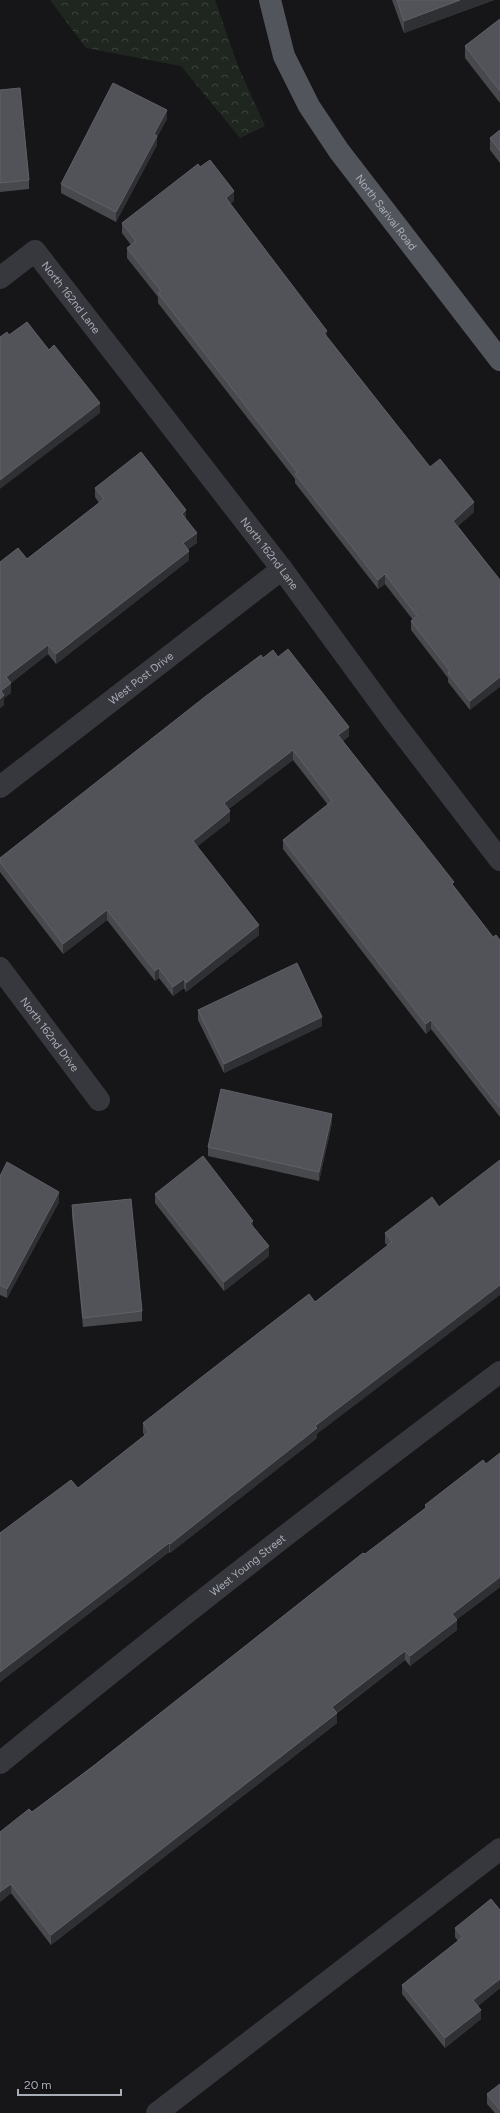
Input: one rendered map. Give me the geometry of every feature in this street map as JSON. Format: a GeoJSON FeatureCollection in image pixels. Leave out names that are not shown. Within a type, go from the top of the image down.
{"type":"FeatureCollection","features":[{"type":"Feature","properties":{"kind":"main road","name":"North Sarival Road"},"geometry":{"type":"LineString","coordinates":[[270,0],[284,56],[309,106],[339,151],[500,360]]}},
{"type":"Feature","properties":{"kind":"street","name":"North 162nd Lane"},"geometry":{"type":"LineString","coordinates":[[0,278],[35,251],[282,569],[500,860]]}},
{"type":"Feature","properties":{"kind":"street","name":"West Post Drive"},"geometry":{"type":"LineString","coordinates":[[0,787],[282,569]]}},
{"type":"Feature","properties":{"kind":"street","name":"North 162nd Drive"},"geometry":{"type":"LineString","coordinates":[[0,968],[99,1100]]}},
{"type":"Feature","properties":{"kind":"street","name":"West Young Street"},"geometry":{"type":"LineString","coordinates":[[0,1763],[92,1688],[380,1462],[500,1372]]}},
{"type":"Feature","properties":{"kind":"street"},"geometry":{"type":"LineString","coordinates":[[157,2113],[500,1849]]}},
{"type":"Feature","properties":{"kind":"green space"},"geometry":{"type":"Polygon","coordinates":[[[50,0],[215,0],[238,66],[265,126],[240,138],[181,66],[86,48],[50,0]]]}},
{"type":"Feature","properties":{"kind":"building"},"geometry":{"type":"Polygon","coordinates":[[[397,0],[460,0],[404,21],[397,0]]]}},
{"type":"Feature","properties":{"kind":"building"},"geometry":{"type":"Polygon","coordinates":[[[500,19],[500,91],[465,46],[500,19]]]}},
{"type":"Feature","properties":{"kind":"building"},"geometry":{"type":"Polygon","coordinates":[[[113,83],[167,110],[154,134],[157,136],[116,212],[61,184],[113,83]]]}},
{"type":"Feature","properties":{"kind":"building"},"geometry":{"type":"Polygon","coordinates":[[[20,88],[29,180],[0,183],[0,90],[20,88]]]}},
{"type":"Feature","properties":{"kind":"building"},"geometry":{"type":"Polygon","coordinates":[[[500,130],[500,151],[490,138],[500,130]]]}},
{"type":"Feature","properties":{"kind":"building"},"geometry":{"type":"Polygon","coordinates":[[[210,160],[234,191],[226,198],[327,331],[324,333],[430,467],[440,459],[474,502],[453,521],[500,580],[500,677],[470,701],[448,673],[450,671],[411,621],[417,616],[385,574],[378,580],[295,474],[297,472],[158,293],[161,291],[127,248],[136,241],[122,223],[198,164],[200,167],[210,160]]]}},
{"type":"Feature","properties":{"kind":"building"},"geometry":{"type":"Polygon","coordinates":[[[27,322],[49,350],[54,345],[100,403],[0,480],[0,337],[7,332],[9,335],[27,322]]]}},
{"type":"Feature","properties":{"kind":"building"},"geometry":{"type":"Polygon","coordinates":[[[141,452],[186,510],[182,514],[197,533],[183,543],[189,551],[56,654],[48,645],[6,677],[11,683],[1,691],[4,695],[0,699],[0,562],[18,548],[27,559],[104,499],[95,488],[141,452]]]}},
{"type":"Feature","properties":{"kind":"building"},"geometry":{"type":"Polygon","coordinates":[[[288,649],[349,727],[338,735],[454,882],[452,884],[493,937],[496,935],[500,940],[500,1108],[431,1020],[426,1024],[283,840],[332,801],[293,750],[224,803],[230,811],[193,841],[259,925],[186,983],[184,979],[173,987],[159,968],[155,971],[107,910],[63,944],[0,862],[0,858],[206,696],[261,655],[263,658],[273,650],[278,657],[288,649]]]}},
{"type":"Feature","properties":{"kind":"building"},"geometry":{"type":"Polygon","coordinates":[[[297,963],[322,1017],[224,1064],[198,1010],[297,963]]]}},
{"type":"Feature","properties":{"kind":"building"},"geometry":{"type":"Polygon","coordinates":[[[221,1089],[332,1114],[319,1172],[208,1147],[221,1089]]]}},
{"type":"Feature","properties":{"kind":"building"},"geometry":{"type":"Polygon","coordinates":[[[203,1156],[253,1221],[250,1223],[269,1246],[224,1282],[155,1194],[203,1156]]]}},
{"type":"Feature","properties":{"kind":"building"},"geometry":{"type":"Polygon","coordinates":[[[500,1160],[500,1285],[315,1426],[317,1428],[170,1544],[169,1543],[0,1672],[0,1533],[71,1480],[78,1488],[149,1432],[143,1423],[309,1294],[315,1302],[392,1242],[385,1233],[432,1197],[439,1207],[500,1160]]]}},
{"type":"Feature","properties":{"kind":"building"},"geometry":{"type":"Polygon","coordinates":[[[7,1162],[59,1192],[7,1289],[0,1285],[0,1176],[7,1162]]]}},
{"type":"Feature","properties":{"kind":"building"},"geometry":{"type":"Polygon","coordinates":[[[131,1199],[142,1311],[83,1318],[72,1205],[131,1199]]]}},
{"type":"Feature","properties":{"kind":"building"},"geometry":{"type":"Polygon","coordinates":[[[500,1453],[500,1577],[452,1614],[457,1620],[410,1656],[405,1651],[332,1707],[337,1713],[51,1935],[11,1884],[0,1892],[0,1832],[29,1809],[32,1812],[92,1767],[363,1553],[365,1554],[427,1507],[425,1505],[483,1460],[486,1464],[500,1453]]]}},
{"type":"Feature","properties":{"kind":"building"},"geometry":{"type":"Polygon","coordinates":[[[491,1899],[500,1910],[500,1979],[473,2000],[481,2010],[445,2038],[402,1985],[463,1937],[455,1928],[491,1899]]]}},
{"type":"Feature","properties":{"kind":"building"},"geometry":{"type":"Polygon","coordinates":[[[500,2084],[500,2110],[487,2094],[500,2084]]]}}]}
